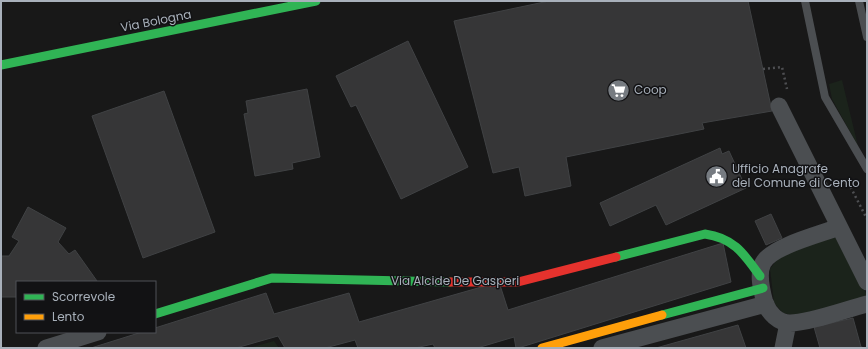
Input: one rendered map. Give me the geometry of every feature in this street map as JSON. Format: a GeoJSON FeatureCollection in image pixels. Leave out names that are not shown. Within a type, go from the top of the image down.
{"type":"FeatureCollection","features":[{"type":"Feature","properties":{"kind":"street","name":"Via Bologna"},"geometry":{"type":"LineString","coordinates":[[1,65],[316,1]]}},
{"type":"Feature","properties":{"kind":"street"},"geometry":{"type":"LineString","coordinates":[[779,106],[867,282]]}},
{"type":"Feature","properties":{"kind":"street"},"geometry":{"type":"LineString","coordinates":[[763,289],[763,263],[773,253],[839,227]]}},
{"type":"Feature","properties":{"kind":"street","name":"Via Alcide De Gasperi"},"geometry":{"type":"LineString","coordinates":[[156,314],[272,278],[364,281],[518,282],[705,234],[719,235],[739,247],[763,289],[774,317],[788,323]]}},
{"type":"Feature","properties":{"kind":"street"},"geometry":{"type":"LineString","coordinates":[[542,348],[763,289]]}},
{"type":"Feature","properties":{"kind":"street"},"geometry":{"type":"LineString","coordinates":[[602,348],[763,289]]}},
{"type":"Feature","properties":{"kind":"street"},"geometry":{"type":"LineString","coordinates":[[783,348],[788,323],[867,304]]}},
{"type":"Feature","properties":{"kind":"street"},"geometry":{"type":"LineString","coordinates":[[46,348],[95,333]]}},
{"type":"Feature","properties":{"kind":"lane"},"geometry":{"type":"LineString","coordinates":[[805,1],[825,98],[867,169]]}},
{"type":"Feature","properties":{"kind":"lane"},"geometry":{"type":"LineString","coordinates":[[859,1],[867,37]]}},
{"type":"Feature","properties":{"kind":"shaded area"},"geometry":{"type":"Polygon","coordinates":[[[842,80],[858,146],[832,99],[829,84],[842,80]]]}},
{"type":"Feature","properties":{"kind":"shaded area"},"geometry":{"type":"Polygon","coordinates":[[[836,235],[867,295],[867,298],[797,316],[783,313],[774,303],[770,269],[779,257],[836,235]]]}},
{"type":"Feature","properties":{"kind":"shaded area"},"geometry":{"type":"Polygon","coordinates":[[[274,341],[279,348],[249,348],[274,341]]]}},
{"type":"Feature","properties":{"kind":"building","name":"Coop"},"geometry":{"type":"Polygon","coordinates":[[[549,1],[748,1],[772,111],[702,123],[704,129],[566,157],[571,186],[525,196],[519,167],[493,173],[454,21],[549,1]]]}},
{"type":"Feature","properties":{"kind":"building"},"geometry":{"type":"Polygon","coordinates":[[[408,41],[468,167],[401,199],[356,105],[351,107],[336,76],[408,41]]]}},
{"type":"Feature","properties":{"kind":"building"},"geometry":{"type":"Polygon","coordinates":[[[307,89],[320,157],[292,163],[293,169],[255,176],[244,114],[248,113],[246,101],[307,89]]]}},
{"type":"Feature","properties":{"kind":"building"},"geometry":{"type":"Polygon","coordinates":[[[164,91],[215,232],[143,258],[92,116],[164,91]]]}},
{"type":"Feature","properties":{"kind":"building"},"geometry":{"type":"Polygon","coordinates":[[[720,148],[722,154],[729,151],[746,188],[666,225],[656,205],[610,226],[600,203],[720,148]]]}},
{"type":"Feature","properties":{"kind":"building"},"geometry":{"type":"Polygon","coordinates":[[[28,207],[66,228],[58,242],[69,254],[75,250],[97,281],[16,281],[16,297],[1,297],[1,256],[9,256],[19,241],[12,237],[28,207]]]}},
{"type":"Feature","properties":{"kind":"building"},"geometry":{"type":"Polygon","coordinates":[[[771,214],[782,238],[766,245],[755,221],[771,214]]]}},
{"type":"Feature","properties":{"kind":"building"},"geometry":{"type":"Polygon","coordinates":[[[723,243],[731,282],[518,348],[516,348],[514,337],[477,348],[435,348],[433,344],[415,348],[358,348],[355,340],[325,348],[285,348],[278,336],[236,348],[91,348],[139,333],[156,333],[156,328],[266,293],[274,314],[349,293],[359,322],[499,282],[508,310],[723,243]]]}},
{"type":"Feature","properties":{"kind":"building"},"geometry":{"type":"Polygon","coordinates":[[[853,318],[861,347],[865,348],[820,348],[814,327],[853,318]]]}},
{"type":"Feature","properties":{"kind":"building"},"geometry":{"type":"Polygon","coordinates":[[[738,325],[746,348],[656,348],[738,325]]]}},
{"type":"Feature","properties":{"kind":"traffic: fast"},"geometry":{"type":"LineString","coordinates":[[1,65],[316,1]]}},
{"type":"Feature","properties":{"kind":"traffic: fast"},"geometry":{"type":"LineString","coordinates":[[616,257],[705,234],[724,239],[731,243],[743,254],[760,276]]}},
{"type":"Feature","properties":{"kind":"traffic: fast"},"geometry":{"type":"LineString","coordinates":[[156,314],[272,278],[450,282]]}},
{"type":"Feature","properties":{"kind":"traffic: fast"},"geometry":{"type":"LineString","coordinates":[[662,315],[763,288]]}},
{"type":"Feature","properties":{"kind":"traffic: slow"},"geometry":{"type":"LineString","coordinates":[[542,348],[662,315]]}},
{"type":"Feature","properties":{"kind":"traffic: jam"},"geometry":{"type":"LineString","coordinates":[[450,282],[518,282],[616,257]]}},
{"type":"Feature","properties":{"kind":"place","name":"Coop"},"geometry":{"type":"Point","coordinates":[619,90]}},
{"type":"Feature","properties":{"kind":"place","name":"Ufficio Anagrafe del Comune di Cento"},"geometry":{"type":"Point","coordinates":[716,176]}}]}
